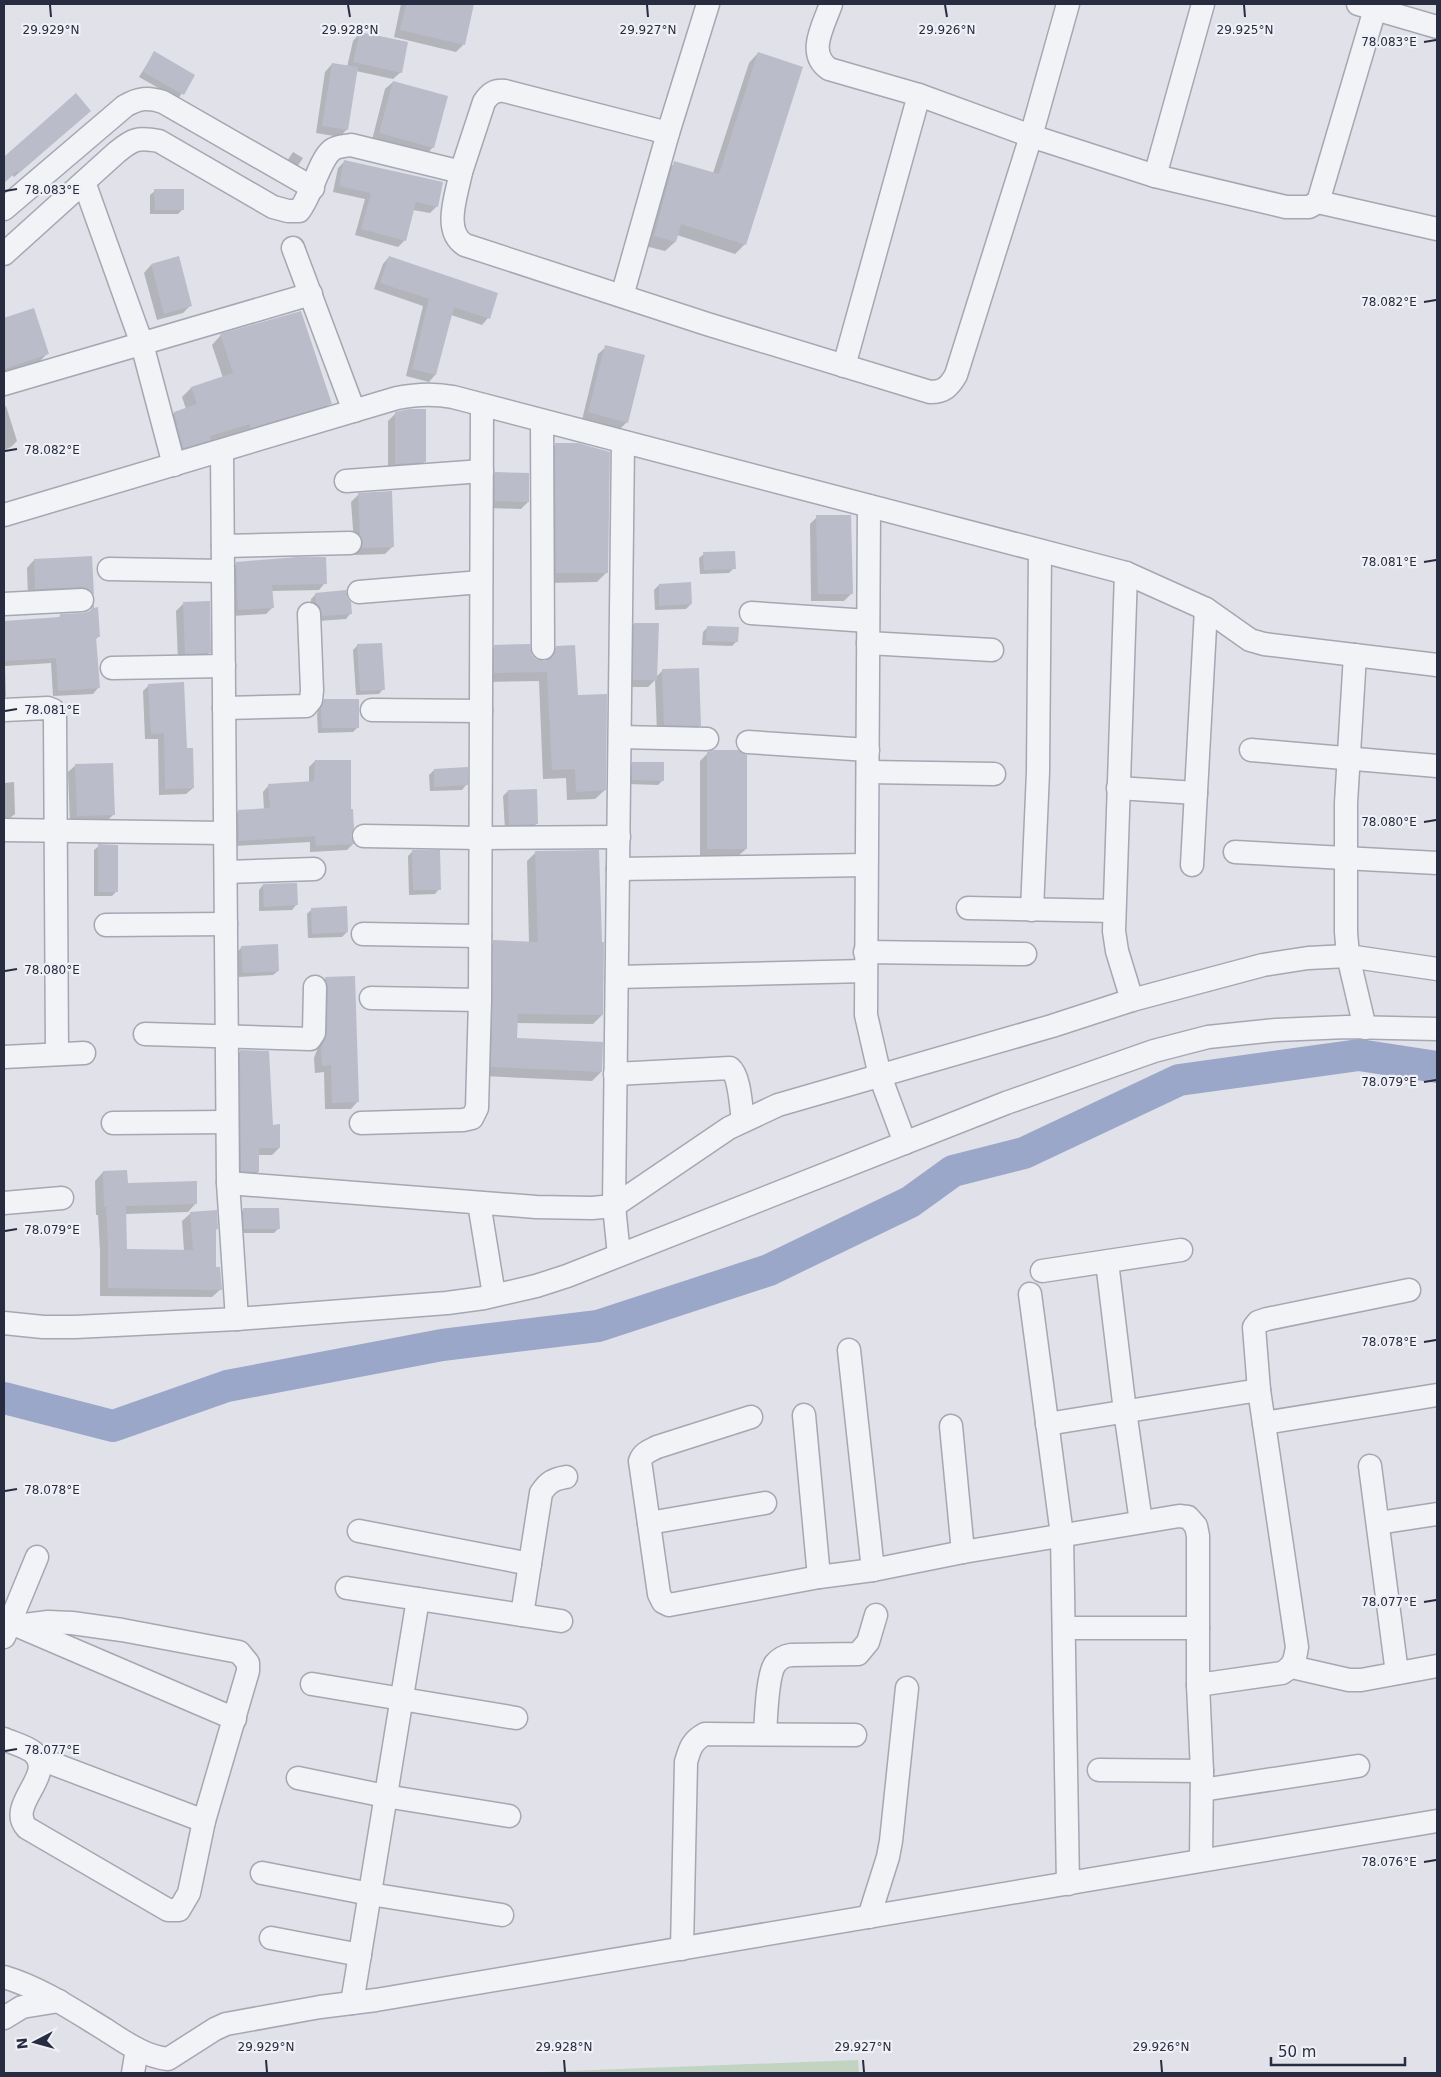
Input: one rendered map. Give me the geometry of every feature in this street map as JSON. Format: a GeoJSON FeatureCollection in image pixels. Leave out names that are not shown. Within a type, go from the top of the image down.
{"type":"FeatureCollection","features":[{"type":"Feature","properties":{"kind":"street"},"geometry":{"type":"LineString","coordinates":[[622,296],[668,133],[708,4]]}},
{"type":"Feature","properties":{"kind":"street"},"geometry":{"type":"LineString","coordinates":[[831,4],[817,45],[821,63],[829,69],[920,95],[1031,136],[1154,176],[1286,207],[1308,207],[1318,202],[1437,230]]}},
{"type":"Feature","properties":{"kind":"street"},"geometry":{"type":"LineString","coordinates":[[668,133],[496,90],[484,102],[461,172],[452,221],[453,233],[457,241],[464,245],[707,324],[930,392],[940,392],[949,387],[956,376],[1031,136],[1068,4]]}},
{"type":"Feature","properties":{"kind":"street"},"geometry":{"type":"LineString","coordinates":[[1154,176],[1203,4]]}},
{"type":"Feature","properties":{"kind":"street"},"geometry":{"type":"LineString","coordinates":[[1318,202],[1366,6],[1437,27]]}},
{"type":"Feature","properties":{"kind":"street"},"geometry":{"type":"LineString","coordinates":[[844,366],[920,95]]}},
{"type":"Feature","properties":{"kind":"street"},"geometry":{"type":"LineString","coordinates":[[4,209],[125,106],[137,99],[150,98],[163,102],[312,188]]}},
{"type":"Feature","properties":{"kind":"street"},"geometry":{"type":"LineString","coordinates":[[4,254],[130,141],[143,138],[159,141],[273,207],[288,211],[299,210],[306,202],[327,155],[334,149],[342,146],[351,146],[461,172]]}},
{"type":"Feature","properties":{"kind":"street"},"geometry":{"type":"LineString","coordinates":[[84,182],[142,344],[174,465]]}},
{"type":"Feature","properties":{"kind":"street"},"geometry":{"type":"LineString","coordinates":[[293,248],[354,411]]}},
{"type":"Feature","properties":{"kind":"street"},"geometry":{"type":"LineString","coordinates":[[4,384],[311,294]]}},
{"type":"Feature","properties":{"kind":"street"},"geometry":{"type":"LineString","coordinates":[[4,513],[414,394],[433,393],[1126,573],[1206,610],[1250,640],[1280,647],[1437,665]]}},
{"type":"Feature","properties":{"kind":"street"},"geometry":{"type":"LineString","coordinates":[[361,1123],[463,1120],[472,1118],[477,1108],[480,1000],[482,405]]}},
{"type":"Feature","properties":{"kind":"street"},"geometry":{"type":"LineString","coordinates":[[542,421],[543,648]]}},
{"type":"Feature","properties":{"kind":"street"},"geometry":{"type":"LineString","coordinates":[[619,1255],[614,1206],[623,442]]}},
{"type":"Feature","properties":{"kind":"street"},"geometry":{"type":"LineString","coordinates":[[222,450],[228,1183],[237,1319]]}},
{"type":"Feature","properties":{"kind":"street"},"geometry":{"type":"LineString","coordinates":[[346,481],[482,471]]}},
{"type":"Feature","properties":{"kind":"street"},"geometry":{"type":"LineString","coordinates":[[869,506],[866,1015],[880,1076],[904,1143]]}},
{"type":"Feature","properties":{"kind":"street"},"geometry":{"type":"LineString","coordinates":[[223,546],[350,543]]}},
{"type":"Feature","properties":{"kind":"street"},"geometry":{"type":"LineString","coordinates":[[1032,910],[1038,772],[1040,550]]}},
{"type":"Feature","properties":{"kind":"street"},"geometry":{"type":"LineString","coordinates":[[109,569],[223,571]]}},
{"type":"Feature","properties":{"kind":"street"},"geometry":{"type":"LineString","coordinates":[[1126,573],[1114,931],[1117,951],[1132,1000]]}},
{"type":"Feature","properties":{"kind":"street"},"geometry":{"type":"LineString","coordinates":[[359,592],[481,582]]}},
{"type":"Feature","properties":{"kind":"street"},"geometry":{"type":"LineString","coordinates":[[4,604],[82,600]]}},
{"type":"Feature","properties":{"kind":"street"},"geometry":{"type":"LineString","coordinates":[[1192,865],[1206,610]]}},
{"type":"Feature","properties":{"kind":"street"},"geometry":{"type":"LineString","coordinates":[[751,613],[992,650]]}},
{"type":"Feature","properties":{"kind":"street"},"geometry":{"type":"LineString","coordinates":[[224,708],[306,706],[311,700],[312,690],[309,614]]}},
{"type":"Feature","properties":{"kind":"street"},"geometry":{"type":"LineString","coordinates":[[1355,655],[1348,758],[1345,858],[1346,932],[1348,956],[1365,1028]]}},
{"type":"Feature","properties":{"kind":"street"},"geometry":{"type":"LineString","coordinates":[[112,668],[224,666]]}},
{"type":"Feature","properties":{"kind":"street"},"geometry":{"type":"LineString","coordinates":[[4,710],[48,708],[53,710],[57,831],[57,1054]]}},
{"type":"Feature","properties":{"kind":"street"},"geometry":{"type":"LineString","coordinates":[[372,710],[481,711]]}},
{"type":"Feature","properties":{"kind":"street"},"geometry":{"type":"LineString","coordinates":[[620,737],[707,740]]}},
{"type":"Feature","properties":{"kind":"street"},"geometry":{"type":"LineString","coordinates":[[748,742],[868,761],[994,774]]}},
{"type":"Feature","properties":{"kind":"street"},"geometry":{"type":"LineString","coordinates":[[1251,750],[1437,766]]}},
{"type":"Feature","properties":{"kind":"street"},"geometry":{"type":"LineString","coordinates":[[1118,788],[1196,793]]}},
{"type":"Feature","properties":{"kind":"street"},"geometry":{"type":"LineString","coordinates":[[4,830],[225,834]]}},
{"type":"Feature","properties":{"kind":"street"},"geometry":{"type":"LineString","coordinates":[[364,836],[480,838],[619,837]]}},
{"type":"Feature","properties":{"kind":"street"},"geometry":{"type":"LineString","coordinates":[[1236,852],[1437,864]]}},
{"type":"Feature","properties":{"kind":"street"},"geometry":{"type":"LineString","coordinates":[[618,869],[866,865]]}},
{"type":"Feature","properties":{"kind":"street"},"geometry":{"type":"LineString","coordinates":[[226,872],[314,869]]}},
{"type":"Feature","properties":{"kind":"street"},"geometry":{"type":"LineString","coordinates":[[968,908],[1114,911]]}},
{"type":"Feature","properties":{"kind":"street"},"geometry":{"type":"LineString","coordinates":[[106,925],[226,924]]}},
{"type":"Feature","properties":{"kind":"street"},"geometry":{"type":"LineString","coordinates":[[363,934],[480,936]]}},
{"type":"Feature","properties":{"kind":"street"},"geometry":{"type":"LineString","coordinates":[[617,977],[865,961],[1025,954]]}},
{"type":"Feature","properties":{"kind":"street"},"geometry":{"type":"LineString","coordinates":[[228,1183],[536,1207],[592,1208],[614,1206],[729,1128],[778,1104],[1052,1026],[1132,1000],[1263,965],[1308,958],[1348,956],[1437,968]]}},
{"type":"Feature","properties":{"kind":"street"},"geometry":{"type":"LineString","coordinates":[[145,1034],[310,1038],[314,1033],[315,986]]}},
{"type":"Feature","properties":{"kind":"street"},"geometry":{"type":"LineString","coordinates":[[371,998],[480,1000]]}},
{"type":"Feature","properties":{"kind":"street"},"geometry":{"type":"LineString","coordinates":[[4,1323],[43,1327],[75,1327],[237,1319],[447,1303],[494,1295],[536,1286],[1014,1100],[1128,1060],[1184,1043],[1222,1035],[1276,1030],[1437,1029]]}},
{"type":"Feature","properties":{"kind":"street"},"geometry":{"type":"LineString","coordinates":[[4,1056],[84,1053]]}},
{"type":"Feature","properties":{"kind":"street"},"geometry":{"type":"LineString","coordinates":[[615,1074],[730,1068],[734,1071],[737,1082],[743,1121]]}},
{"type":"Feature","properties":{"kind":"street"},"geometry":{"type":"LineString","coordinates":[[113,1123],[227,1122]]}},
{"type":"Feature","properties":{"kind":"street"},"geometry":{"type":"LineString","coordinates":[[4,1203],[62,1198]]}},
{"type":"Feature","properties":{"kind":"street"},"geometry":{"type":"LineString","coordinates":[[479,1203],[494,1295]]}},
{"type":"Feature","properties":{"kind":"street"},"geometry":{"type":"LineString","coordinates":[[1042,1271],[1181,1250]]}},
{"type":"Feature","properties":{"kind":"street"},"geometry":{"type":"LineString","coordinates":[[1108,1262],[1125,1410],[1141,1522]]}},
{"type":"Feature","properties":{"kind":"street"},"geometry":{"type":"LineString","coordinates":[[1292,1667],[1297,1647],[1259,1390],[1254,1327],[1258,1322],[1409,1290]]}},
{"type":"Feature","properties":{"kind":"street"},"geometry":{"type":"LineString","coordinates":[[1030,1294],[1062,1535],[1068,1884]]}},
{"type":"Feature","properties":{"kind":"street"},"geometry":{"type":"LineString","coordinates":[[849,1350],[873,1570]]}},
{"type":"Feature","properties":{"kind":"street"},"geometry":{"type":"LineString","coordinates":[[1048,1424],[1125,1410],[1259,1390]]}},
{"type":"Feature","properties":{"kind":"street"},"geometry":{"type":"LineString","coordinates":[[1264,1423],[1437,1395]]}},
{"type":"Feature","properties":{"kind":"street"},"geometry":{"type":"LineString","coordinates":[[804,1415],[818,1577]]}},
{"type":"Feature","properties":{"kind":"street"},"geometry":{"type":"LineString","coordinates":[[751,1417],[657,1448],[642,1456],[640,1462],[658,1594],[663,1602],[669,1605],[1062,1535],[1179,1516],[1188,1517],[1196,1526],[1198,1536],[1198,1686],[1202,1780],[1201,1860]]}},
{"type":"Feature","properties":{"kind":"street"},"geometry":{"type":"LineString","coordinates":[[951,1426],[963,1552]]}},
{"type":"Feature","properties":{"kind":"street"},"geometry":{"type":"LineString","coordinates":[[1370,1466],[1397,1673]]}},
{"type":"Feature","properties":{"kind":"street"},"geometry":{"type":"LineString","coordinates":[[522,1615],[541,1493],[547,1484],[555,1479],[566,1476]]}},
{"type":"Feature","properties":{"kind":"street"},"geometry":{"type":"LineString","coordinates":[[649,1524],[765,1503]]}},
{"type":"Feature","properties":{"kind":"street"},"geometry":{"type":"LineString","coordinates":[[1378,1523],[1437,1514]]}},
{"type":"Feature","properties":{"kind":"street"},"geometry":{"type":"LineString","coordinates":[[359,1530],[530,1564]]}},
{"type":"Feature","properties":{"kind":"street"},"geometry":{"type":"LineString","coordinates":[[10,1629],[37,1557]]}},
{"type":"Feature","properties":{"kind":"street"},"geometry":{"type":"LineString","coordinates":[[347,1588],[561,1621]]}},
{"type":"Feature","properties":{"kind":"street"},"geometry":{"type":"LineString","coordinates":[[352,2003],[418,1599]]}},
{"type":"Feature","properties":{"kind":"street"},"geometry":{"type":"LineString","coordinates":[[765,1734],[771,1678],[776,1664],[783,1657],[792,1655],[858,1654],[868,1642],[876,1615]]}},
{"type":"Feature","properties":{"kind":"street"},"geometry":{"type":"LineString","coordinates":[[10,1629],[48,1622],[72,1623],[122,1630],[239,1652],[248,1663],[248,1671],[236,1719],[204,1821],[189,1894],[179,1910],[168,1910],[27,1828],[22,1823],[20,1816],[22,1808],[40,1768],[38,1758]]}},
{"type":"Feature","properties":{"kind":"street"},"geometry":{"type":"LineString","coordinates":[[1064,1628],[1198,1628]]}},
{"type":"Feature","properties":{"kind":"street"},"geometry":{"type":"LineString","coordinates":[[10,1629],[236,1719]]}},
{"type":"Feature","properties":{"kind":"street"},"geometry":{"type":"LineString","coordinates":[[1198,1686],[1282,1673],[1292,1667],[1349,1680],[1361,1680],[1437,1666]]}},
{"type":"Feature","properties":{"kind":"street"},"geometry":{"type":"LineString","coordinates":[[312,1684],[516,1718]]}},
{"type":"Feature","properties":{"kind":"street"},"geometry":{"type":"LineString","coordinates":[[869,1918],[888,1857],[891,1841],[907,1688]]}},
{"type":"Feature","properties":{"kind":"street"},"geometry":{"type":"LineString","coordinates":[[682,1949],[686,1762],[690,1747],[696,1739],[705,1734],[855,1735]]}},
{"type":"Feature","properties":{"kind":"street"},"geometry":{"type":"LineString","coordinates":[[4,1740],[31,1751],[38,1758],[204,1821]]}},
{"type":"Feature","properties":{"kind":"street"},"geometry":{"type":"LineString","coordinates":[[1099,1770],[1202,1780],[1358,1766]]}},
{"type":"Feature","properties":{"kind":"street"},"geometry":{"type":"LineString","coordinates":[[298,1778],[386,1796],[509,1816]]}},
{"type":"Feature","properties":{"kind":"street"},"geometry":{"type":"LineString","coordinates":[[4,1977],[31,1986],[59,2001],[137,2050],[153,2057],[168,2059],[226,2024],[869,1918],[1437,1821]]}},
{"type":"Feature","properties":{"kind":"street"},"geometry":{"type":"LineString","coordinates":[[262,1873],[370,1894],[502,1915]]}},
{"type":"Feature","properties":{"kind":"street"},"geometry":{"type":"LineString","coordinates":[[271,1938],[360,1955]]}},
{"type":"Feature","properties":{"kind":"street"},"geometry":{"type":"LineString","coordinates":[[4,2018],[22,2007],[59,2001]]}},
{"type":"Feature","properties":{"kind":"street"},"geometry":{"type":"LineString","coordinates":[[132,2073],[137,2050]]}},
{"type":"Feature","properties":{"kind":"green space"},"geometry":{"type":"Polygon","coordinates":[[[858,2060],[859,2073],[517,2073],[858,2060]]]}},
{"type":"Feature","properties":{"kind":"building"},"geometry":{"type":"Polygon","coordinates":[[[406,4],[474,4],[465,45],[400,30],[406,4]]]}},
{"type":"Feature","properties":{"kind":"building"},"geometry":{"type":"Polygon","coordinates":[[[360,32],[408,42],[402,73],[353,62],[360,32]]]}},
{"type":"Feature","properties":{"kind":"building"},"geometry":{"type":"Polygon","coordinates":[[[154,51],[195,75],[184,95],[143,72],[154,51]]]}},
{"type":"Feature","properties":{"kind":"building"},"geometry":{"type":"Polygon","coordinates":[[[758,52],[803,67],[746,245],[681,224],[676,242],[654,236],[674,161],[719,174],[758,52]]]}},
{"type":"Feature","properties":{"kind":"building"},"geometry":{"type":"Polygon","coordinates":[[[332,63],[358,67],[348,130],[322,126],[332,63]]]}},
{"type":"Feature","properties":{"kind":"building"},"geometry":{"type":"Polygon","coordinates":[[[393,81],[448,96],[434,148],[379,133],[393,81]]]}},
{"type":"Feature","properties":{"kind":"building"},"geometry":{"type":"Polygon","coordinates":[[[76,93],[91,111],[19,173],[17,171],[4,183],[4,157],[76,93]]]}},
{"type":"Feature","properties":{"kind":"building"},"geometry":{"type":"Polygon","coordinates":[[[344,160],[443,182],[438,207],[416,202],[406,241],[361,229],[371,193],[339,186],[344,160]]]}},
{"type":"Feature","properties":{"kind":"building"},"geometry":{"type":"Polygon","coordinates":[[[154,189],[184,189],[184,210],[155,210],[154,189]]]}},
{"type":"Feature","properties":{"kind":"building"},"geometry":{"type":"Polygon","coordinates":[[[179,256],[192,306],[164,314],[151,264],[179,256]]]}},
{"type":"Feature","properties":{"kind":"building"},"geometry":{"type":"Polygon","coordinates":[[[389,256],[498,293],[490,319],[454,307],[436,375],[412,369],[429,299],[380,283],[389,256]]]}},
{"type":"Feature","properties":{"kind":"building"},"geometry":{"type":"Polygon","coordinates":[[[34,308],[49,354],[4,369],[4,318],[34,308]]]}},
{"type":"Feature","properties":{"kind":"building"},"geometry":{"type":"Polygon","coordinates":[[[301,311],[332,404],[251,428],[250,424],[210,436],[211,440],[183,448],[174,412],[197,404],[191,387],[233,373],[220,334],[301,311]]]}},
{"type":"Feature","properties":{"kind":"building"},"geometry":{"type":"Polygon","coordinates":[[[605,345],[645,355],[628,423],[588,412],[605,345]]]}},
{"type":"Feature","properties":{"kind":"building"},"geometry":{"type":"Polygon","coordinates":[[[409,409],[426,409],[426,462],[395,464],[395,412],[409,409]]]}},
{"type":"Feature","properties":{"kind":"building"},"geometry":{"type":"Polygon","coordinates":[[[555,443],[578,443],[610,452],[608,573],[556,573],[555,443]]]}},
{"type":"Feature","properties":{"kind":"building"},"geometry":{"type":"Polygon","coordinates":[[[495,472],[529,473],[529,502],[495,501],[495,472]]]}},
{"type":"Feature","properties":{"kind":"building"},"geometry":{"type":"Polygon","coordinates":[[[392,491],[394,547],[362,548],[358,493],[392,491]]]}},
{"type":"Feature","properties":{"kind":"building"},"geometry":{"type":"Polygon","coordinates":[[[816,515],[851,515],[853,594],[818,594],[816,515]]]}},
{"type":"Feature","properties":{"kind":"building"},"geometry":{"type":"Polygon","coordinates":[[[735,551],[736,569],[704,570],[703,552],[735,551]]]}},
{"type":"Feature","properties":{"kind":"building"},"geometry":{"type":"Polygon","coordinates":[[[92,556],[94,595],[88,589],[82,587],[35,589],[34,559],[92,556]]]}},
{"type":"Feature","properties":{"kind":"building"},"geometry":{"type":"Polygon","coordinates":[[[297,557],[326,557],[327,584],[272,585],[274,608],[238,610],[236,562],[297,557]]]}},
{"type":"Feature","properties":{"kind":"building"},"geometry":{"type":"Polygon","coordinates":[[[691,582],[692,604],[659,606],[659,584],[691,582]]]}},
{"type":"Feature","properties":{"kind":"building"},"geometry":{"type":"Polygon","coordinates":[[[346,590],[348,599],[351,602],[352,614],[322,616],[320,607],[316,603],[315,593],[346,590]]]}},
{"type":"Feature","properties":{"kind":"building"},"geometry":{"type":"Polygon","coordinates":[[[210,601],[211,653],[185,654],[183,602],[210,601]]]}},
{"type":"Feature","properties":{"kind":"building"},"geometry":{"type":"Polygon","coordinates":[[[94,604],[94,608],[98,607],[100,637],[96,637],[100,688],[58,691],[56,658],[4,661],[4,621],[60,617],[60,614],[83,613],[90,611],[94,604]]]}},
{"type":"Feature","properties":{"kind":"building"},"geometry":{"type":"Polygon","coordinates":[[[634,623],[659,623],[657,680],[633,680],[634,623]]]}},
{"type":"Feature","properties":{"kind":"building"},"geometry":{"type":"Polygon","coordinates":[[[707,626],[739,627],[738,642],[706,641],[707,626]]]}},
{"type":"Feature","properties":{"kind":"building"},"geometry":{"type":"Polygon","coordinates":[[[382,643],[385,690],[360,691],[357,644],[382,643]]]}},
{"type":"Feature","properties":{"kind":"building"},"geometry":{"type":"Polygon","coordinates":[[[530,644],[532,655],[536,659],[543,661],[549,660],[554,655],[556,646],[575,645],[578,695],[607,694],[606,790],[576,792],[575,769],[552,770],[547,672],[494,673],[494,645],[530,644]]]}},
{"type":"Feature","properties":{"kind":"building"},"geometry":{"type":"Polygon","coordinates":[[[699,668],[701,726],[664,725],[662,669],[699,668]]]}},
{"type":"Feature","properties":{"kind":"building"},"geometry":{"type":"Polygon","coordinates":[[[184,682],[187,748],[193,748],[194,788],[165,789],[164,733],[151,734],[148,684],[184,682]]]}},
{"type":"Feature","properties":{"kind":"building"},"geometry":{"type":"Polygon","coordinates":[[[324,699],[359,699],[359,728],[322,728],[321,708],[324,699]]]}},
{"type":"Feature","properties":{"kind":"building"},"geometry":{"type":"Polygon","coordinates":[[[714,750],[738,750],[747,755],[747,849],[707,849],[707,752],[714,750]]]}},
{"type":"Feature","properties":{"kind":"building"},"geometry":{"type":"Polygon","coordinates":[[[315,760],[351,760],[351,809],[353,809],[354,828],[351,836],[354,844],[316,846],[315,836],[239,841],[238,810],[270,808],[268,784],[314,781],[315,760]]]}},
{"type":"Feature","properties":{"kind":"building"},"geometry":{"type":"Polygon","coordinates":[[[632,762],[664,762],[664,781],[632,780],[632,762]]]}},
{"type":"Feature","properties":{"kind":"building"},"geometry":{"type":"Polygon","coordinates":[[[113,763],[115,815],[77,816],[75,764],[113,763]]]}},
{"type":"Feature","properties":{"kind":"building"},"geometry":{"type":"Polygon","coordinates":[[[468,767],[468,785],[434,787],[434,769],[468,767]]]}},
{"type":"Feature","properties":{"kind":"building"},"geometry":{"type":"Polygon","coordinates":[[[537,789],[538,824],[509,825],[508,790],[537,789]]]}},
{"type":"Feature","properties":{"kind":"building"},"geometry":{"type":"Polygon","coordinates":[[[98,844],[118,845],[118,892],[98,892],[98,844]]]}},
{"type":"Feature","properties":{"kind":"building"},"geometry":{"type":"Polygon","coordinates":[[[412,850],[440,850],[441,890],[413,890],[412,850]]]}},
{"type":"Feature","properties":{"kind":"building"},"geometry":{"type":"Polygon","coordinates":[[[599,850],[602,942],[604,942],[603,1015],[518,1014],[517,1038],[603,1042],[602,1072],[491,1067],[493,940],[538,942],[535,851],[599,850]]]}},
{"type":"Feature","properties":{"kind":"building"},"geometry":{"type":"Polygon","coordinates":[[[297,883],[298,905],[264,907],[263,884],[297,883]]]}},
{"type":"Feature","properties":{"kind":"building"},"geometry":{"type":"Polygon","coordinates":[[[347,906],[348,932],[312,934],[311,908],[347,906]]]}},
{"type":"Feature","properties":{"kind":"building"},"geometry":{"type":"Polygon","coordinates":[[[278,944],[279,971],[243,973],[241,946],[278,944]]]}},
{"type":"Feature","properties":{"kind":"building"},"geometry":{"type":"Polygon","coordinates":[[[355,976],[359,1102],[332,1103],[331,1065],[322,1066],[321,1049],[327,1033],[328,987],[325,977],[355,976]]]}},
{"type":"Feature","properties":{"kind":"building"},"geometry":{"type":"Polygon","coordinates":[[[240,1050],[269,1051],[273,1125],[280,1124],[280,1148],[259,1148],[259,1172],[241,1171],[240,1050]]]}},
{"type":"Feature","properties":{"kind":"building"},"geometry":{"type":"Polygon","coordinates":[[[127,1170],[128,1183],[197,1181],[197,1204],[126,1206],[127,1249],[193,1250],[190,1212],[217,1210],[216,1267],[220,1267],[222,1290],[108,1288],[108,1242],[106,1207],[104,1207],[103,1171],[127,1170]]]}},
{"type":"Feature","properties":{"kind":"building"},"geometry":{"type":"Polygon","coordinates":[[[243,1208],[279,1208],[280,1229],[244,1229],[243,1208]]]}},
{"type":"Feature","properties":{"kind":"waterway"},"geometry":{"type":"LineString","coordinates":[[4,1398],[113,1426],[227,1386],[442,1345],[598,1326],[769,1270],[910,1202],[953,1171],[1024,1153],[1179,1080],[1359,1055],[1437,1067]]}}]}
